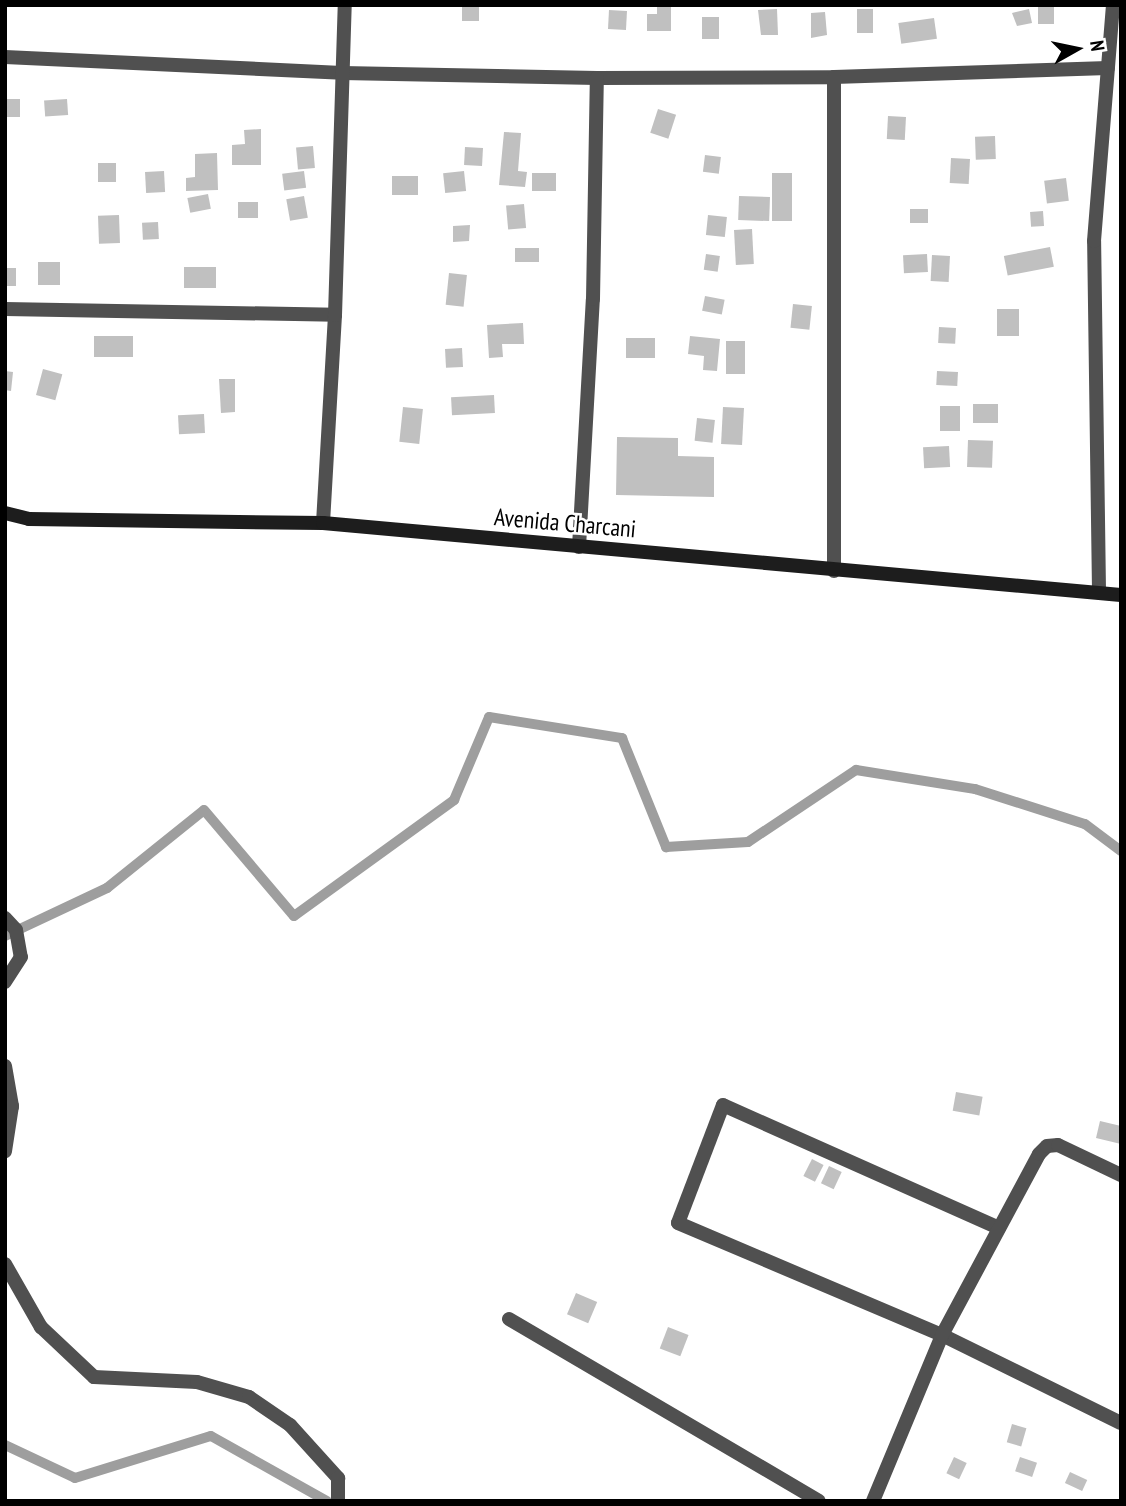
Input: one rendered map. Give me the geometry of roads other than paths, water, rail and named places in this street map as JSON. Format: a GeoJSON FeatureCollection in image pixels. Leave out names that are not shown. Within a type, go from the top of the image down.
{"type":"FeatureCollection","features":[{"type":"Feature","properties":{"kind":"main road","name":"Avenida Charcani"},"geometry":{"type":"LineString","coordinates":[[5,513],[29,519],[323,523],[1121,595]]}},
{"type":"Feature","properties":{"kind":"street"},"geometry":{"type":"LineString","coordinates":[[323,523],[335,315],[345,5]]}},
{"type":"Feature","properties":{"kind":"street"},"geometry":{"type":"LineString","coordinates":[[1100,591],[1094,241],[1112,5]]}},
{"type":"Feature","properties":{"kind":"street"},"geometry":{"type":"LineString","coordinates":[[5,57],[342,73],[597,78],[834,76],[1108,68]]}},
{"type":"Feature","properties":{"kind":"street"},"geometry":{"type":"LineString","coordinates":[[834,76],[834,571]]}},
{"type":"Feature","properties":{"kind":"street"},"geometry":{"type":"LineString","coordinates":[[579,547],[593,299],[597,78]]}},
{"type":"Feature","properties":{"kind":"street"},"geometry":{"type":"LineString","coordinates":[[5,309],[335,315]]}},
{"type":"Feature","properties":{"kind":"street"},"geometry":{"type":"LineString","coordinates":[[5,918],[16,930],[21,957],[5,982]]}},
{"type":"Feature","properties":{"kind":"street"},"geometry":{"type":"LineString","coordinates":[[5,1066],[12,1106],[5,1151]]}},
{"type":"Feature","properties":{"kind":"street"},"geometry":{"type":"LineString","coordinates":[[999,1228],[723,1105],[678,1223],[942,1335],[1121,1423]]}},
{"type":"Feature","properties":{"kind":"street"},"geometry":{"type":"LineString","coordinates":[[873,1501],[942,1335],[1039,1154],[1047,1146],[1058,1145],[1121,1175]]}},
{"type":"Feature","properties":{"kind":"street"},"geometry":{"type":"LineString","coordinates":[[5,1264],[41,1327],[94,1377],[197,1382],[249,1397],[290,1425],[338,1478],[338,1501]]}},
{"type":"Feature","properties":{"kind":"street"},"geometry":{"type":"LineString","coordinates":[[509,1319],[819,1501]]}},
{"type":"Feature","properties":{"kind":"waterway"},"geometry":{"type":"LineString","coordinates":[[5,936],[107,888],[204,810],[294,916],[454,800],[489,717],[622,738],[666,847],[748,842],[856,770],[975,789],[1085,824],[1121,851]]}},
{"type":"Feature","properties":{"kind":"waterway"},"geometry":{"type":"LineString","coordinates":[[5,1445],[75,1478],[211,1436],[327,1501]]}}]}
